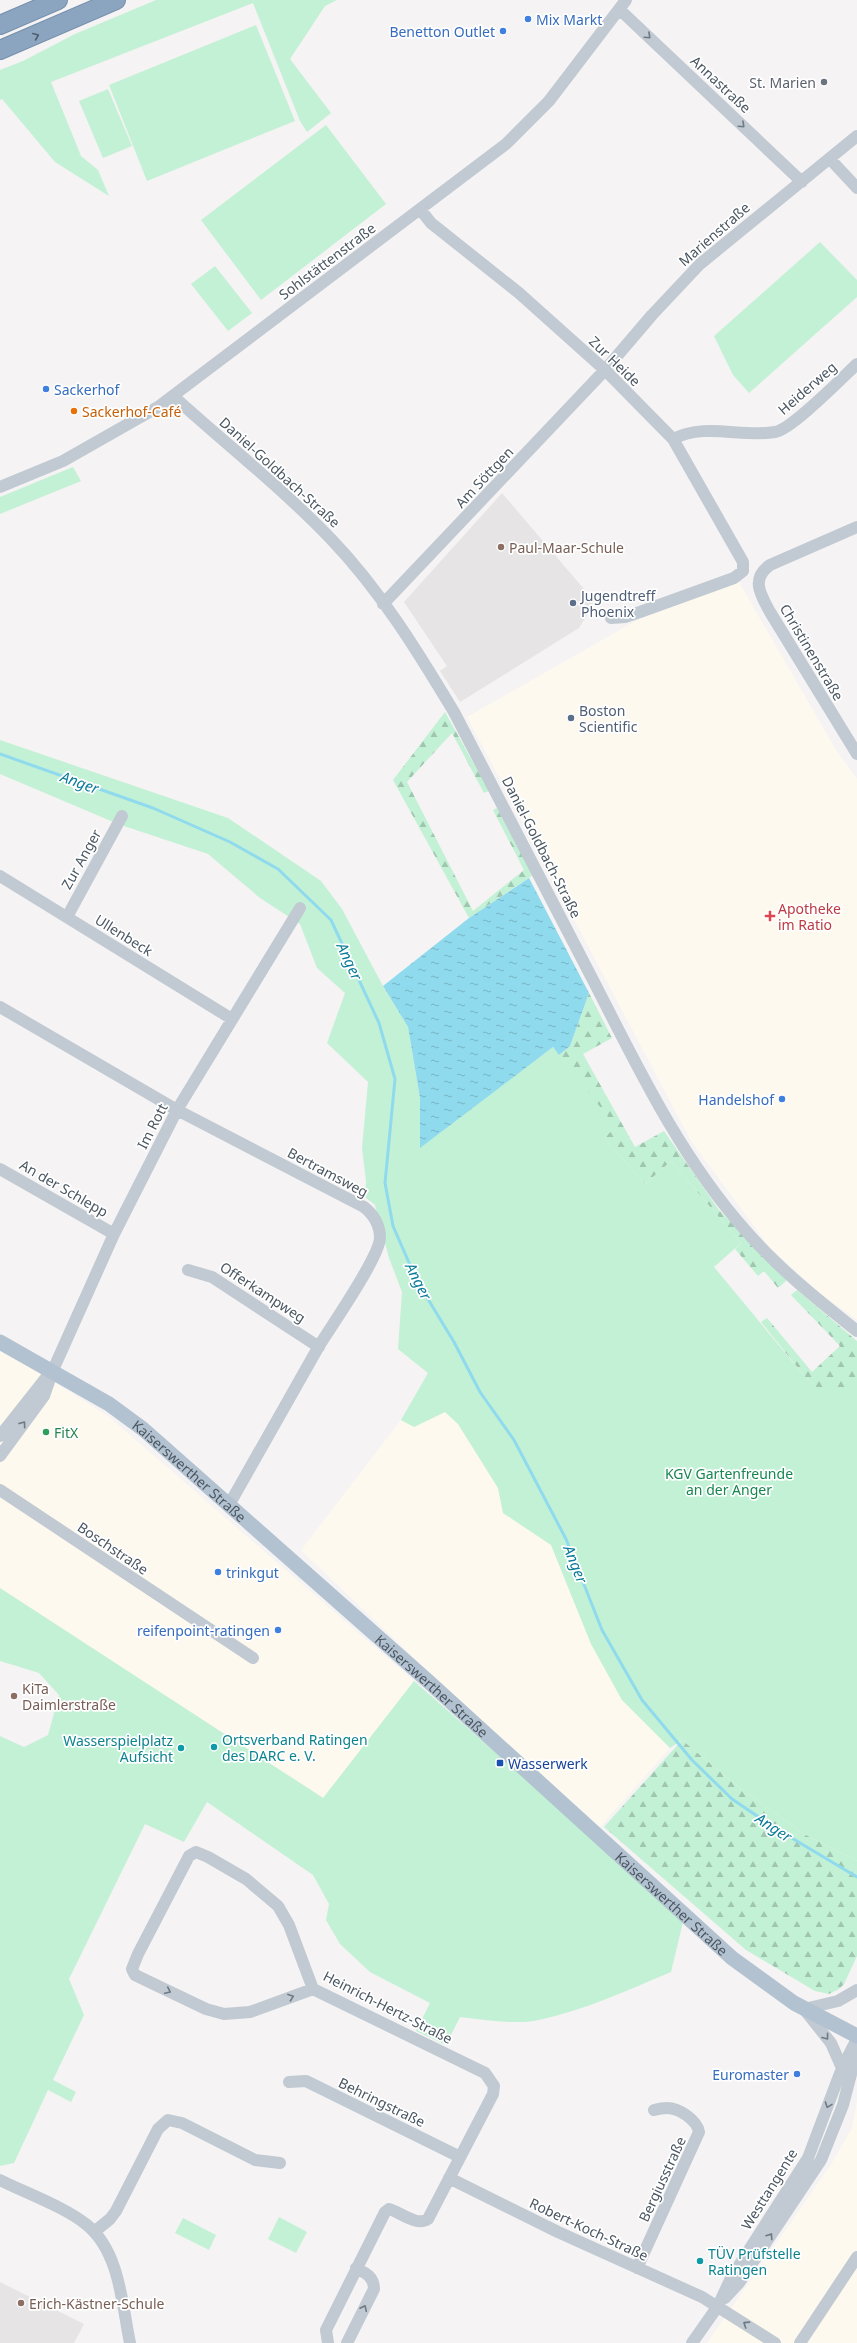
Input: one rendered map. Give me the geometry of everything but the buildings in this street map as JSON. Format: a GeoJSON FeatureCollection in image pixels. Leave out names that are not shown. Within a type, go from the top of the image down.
{"type":"FeatureCollection","features":[{"type":"Feature","properties":{"kind":"highway"},"geometry":{"type":"LineString","coordinates":[[0,25],[58,0]]}},
{"type":"Feature","properties":{"kind":"highway"},"geometry":{"type":"LineString","coordinates":[[0,50],[116,0]]}},
{"type":"Feature","properties":{"kind":"main road","name":"Kaiserswerther Straße"},"geometry":{"type":"LineString","coordinates":[[0,1342],[53,1370],[115,1408],[229,1504],[732,1958],[758,1979],[804,2009],[857,2038]]}},
{"type":"Feature","properties":{"kind":"street","name":"Annastraße"},"geometry":{"type":"LineString","coordinates":[[623,4],[802,182]]}},
{"type":"Feature","properties":{"kind":"street","name":"Sohlstättenstraße"},"geometry":{"type":"LineString","coordinates":[[0,487],[63,461],[114,433],[173,396],[506,144],[531,120],[565,81],[623,4]]}},
{"type":"Feature","properties":{"kind":"street","name":"Marienstraße"},"geometry":{"type":"LineString","coordinates":[[605,370],[652,315],[700,264],[857,136]]}},
{"type":"Feature","properties":{"kind":"street"},"geometry":{"type":"LineString","coordinates":[[830,159],[857,188]]}},
{"type":"Feature","properties":{"kind":"street","name":"Zur Heide"},"geometry":{"type":"LineString","coordinates":[[420,209],[431,223],[519,293],[605,370],[673,440],[743,562],[743,570]]}},
{"type":"Feature","properties":{"kind":"street","name":"Heiderweg"},"geometry":{"type":"LineString","coordinates":[[673,440],[686,433],[698,430],[775,432],[782,430],[857,364]]}},
{"type":"Feature","properties":{"kind":"street","name":"Am Söttgen"},"geometry":{"type":"LineString","coordinates":[[383,604],[605,370]]}},
{"type":"Feature","properties":{"kind":"street","name":"Daniel-Goldbach-Straße"},"geometry":{"type":"LineString","coordinates":[[173,396],[291,500],[331,540],[383,604],[421,656],[454,712],[635,1063],[679,1141],[710,1186],[745,1230],[797,1282],[857,1332]]}},
{"type":"Feature","properties":{"kind":"street"},"geometry":{"type":"LineString","coordinates":[[611,618],[625,617],[647,610],[734,578],[743,570],[759,581],[763,570],[770,565],[857,527]]}},
{"type":"Feature","properties":{"kind":"street","name":"Christinenstraße"},"geometry":{"type":"LineString","coordinates":[[759,581],[761,595],[770,612],[857,754]]}},
{"type":"Feature","properties":{"kind":"street","name":"Zur Anger"},"geometry":{"type":"LineString","coordinates":[[67,917],[122,816]]}},
{"type":"Feature","properties":{"kind":"street","name":"Ullenbeck"},"geometry":{"type":"LineString","coordinates":[[0,876],[232,1019]]}},
{"type":"Feature","properties":{"kind":"street","name":"Im Rott"},"geometry":{"type":"LineString","coordinates":[[53,1370],[114,1234],[176,1110],[300,908]]}},
{"type":"Feature","properties":{"kind":"street","name":"Bertramsweg"},"geometry":{"type":"LineString","coordinates":[[0,1007],[176,1110],[353,1202],[373,1214],[379,1230],[378,1246],[229,1504]]}},
{"type":"Feature","properties":{"kind":"street","name":"An der Schlepp"},"geometry":{"type":"LineString","coordinates":[[0,1169],[114,1234]]}},
{"type":"Feature","properties":{"kind":"street","name":"Offerkampweg"},"geometry":{"type":"LineString","coordinates":[[188,1270],[212,1277],[319,1346]]}},
{"type":"Feature","properties":{"kind":"street"},"geometry":{"type":"LineString","coordinates":[[0,1436],[53,1370]]}},
{"type":"Feature","properties":{"kind":"street"},"geometry":{"type":"LineString","coordinates":[[0,1456],[44,1396],[53,1370]]}},
{"type":"Feature","properties":{"kind":"street","name":"Boschstraße"},"geometry":{"type":"LineString","coordinates":[[0,1490],[253,1658]]}},
{"type":"Feature","properties":{"kind":"street","name":"Heinrich-Hertz-Straße"},"geometry":{"type":"LineString","coordinates":[[313,1989],[250,2012],[224,2014],[198,2006],[134,1973],[134,1964],[187,1859],[196,1852],[208,1857],[246,1879],[278,1906],[289,1924],[313,1989],[485,2073],[494,2086],[493,2094],[425,2221],[418,2222],[395,2210],[387,2210],[356,2268]]}},
{"type":"Feature","properties":{"kind":"street"},"geometry":{"type":"LineString","coordinates":[[842,2068],[830,2043],[804,2009],[838,2001],[857,1990]]}},
{"type":"Feature","properties":{"kind":"street","name":"Westtangente"},"geometry":{"type":"LineString","coordinates":[[718,2306],[731,2278],[808,2158],[842,2068],[857,2038]]}},
{"type":"Feature","properties":{"kind":"street","name":"Westtangente"},"geometry":{"type":"LineString","coordinates":[[692,2343],[718,2306],[739,2283],[820,2160],[846,2095],[857,2051]]}},
{"type":"Feature","properties":{"kind":"street","name":"Behringstraße"},"geometry":{"type":"LineString","coordinates":[[289,2082],[306,2081],[460,2157]]}},
{"type":"Feature","properties":{"kind":"street"},"geometry":{"type":"LineString","coordinates":[[846,2095],[857,2083]]}},
{"type":"Feature","properties":{"kind":"street","name":"Bergiusstraße"},"geometry":{"type":"LineString","coordinates":[[637,2268],[699,2132],[695,2122],[689,2117],[668,2107],[654,2110]]}},
{"type":"Feature","properties":{"kind":"street"},"geometry":{"type":"LineString","coordinates":[[94,2232],[110,2219],[116,2211],[158,2129],[168,2120],[182,2123],[255,2160],[280,2162]]}},
{"type":"Feature","properties":{"kind":"street","name":"Robert-Koch-Straße"},"geometry":{"type":"LineString","coordinates":[[449,2178],[558,2232],[718,2306],[775,2343]]}},
{"type":"Feature","properties":{"kind":"street"},"geometry":{"type":"LineString","coordinates":[[0,2180],[78,2219],[94,2232],[112,2262],[130,2343]]}},
{"type":"Feature","properties":{"kind":"street"},"geometry":{"type":"LineString","coordinates":[[800,2343],[857,2257]]}},
{"type":"Feature","properties":{"kind":"street"},"geometry":{"type":"LineString","coordinates":[[328,2343],[326,2330],[356,2268],[371,2277],[374,2282],[374,2289],[347,2343]]}},
{"type":"Feature","properties":{"kind":"shaded area","name":"Paul-Maar-Schule"},"geometry":{"type":"Polygon","coordinates":[[[502,493],[595,602],[579,628],[460,702],[440,671],[447,666],[404,602],[502,493]]]}},
{"type":"Feature","properties":{"kind":"shaded area"},"geometry":{"type":"Polygon","coordinates":[[[739,582],[836,750],[857,779],[857,1320],[821,1294],[770,1248],[691,1141],[467,717],[646,615],[739,582]]]}},
{"type":"Feature","properties":{"kind":"shaded area"},"geometry":{"type":"Polygon","coordinates":[[[0,1351],[30,1367],[108,1416],[414,1681],[324,1798],[0,1588],[0,1351]]]}},
{"type":"Feature","properties":{"kind":"shaded area"},"geometry":{"type":"Polygon","coordinates":[[[445,1412],[458,1424],[498,1488],[503,1513],[551,1545],[591,1644],[622,1700],[670,1748],[600,1827],[437,1680],[301,1550],[401,1420],[414,1427],[445,1412]]]}},
{"type":"Feature","properties":{"kind":"shaded area"},"geometry":{"type":"Polygon","coordinates":[[[857,2100],[857,2343],[707,2343],[830,2166],[852,2128],[857,2100]]]}},
{"type":"Feature","properties":{"kind":"shaded area","name":"Erich-Kästner-Schule"},"geometry":{"type":"Polygon","coordinates":[[[0,2282],[84,2324],[74,2343],[0,2343],[0,2282]]]}},
{"type":"Feature","properties":{"kind":"green space"},"geometry":{"type":"Polygon","coordinates":[[[156,0],[337,0],[325,6],[290,59],[331,113],[307,132],[300,121],[253,3],[51,82],[81,156],[98,170],[109,196],[55,162],[2,99],[0,100],[0,70],[23,61],[75,34],[156,0]]]}},
{"type":"Feature","properties":{"kind":"green space"},"geometry":{"type":"Polygon","coordinates":[[[256,25],[295,121],[147,181],[109,85],[256,25]]]}},
{"type":"Feature","properties":{"kind":"green space"},"geometry":{"type":"Polygon","coordinates":[[[108,89],[132,146],[103,158],[79,101],[108,89]]]}},
{"type":"Feature","properties":{"kind":"green space"},"geometry":{"type":"Polygon","coordinates":[[[326,125],[386,204],[261,300],[201,220],[326,125]]]}},
{"type":"Feature","properties":{"kind":"green space"},"geometry":{"type":"Polygon","coordinates":[[[820,242],[857,280],[857,297],[749,393],[733,375],[714,336],[820,242]]]}},
{"type":"Feature","properties":{"kind":"green space"},"geometry":{"type":"Polygon","coordinates":[[[215,266],[252,313],[228,331],[191,284],[215,266]]]}},
{"type":"Feature","properties":{"kind":"green space"},"geometry":{"type":"Polygon","coordinates":[[[73,467],[81,481],[0,514],[0,497],[73,467]]]}},
{"type":"Feature","properties":{"kind":"green space"},"geometry":{"type":"Polygon","coordinates":[[[445,712],[489,791],[484,793],[452,733],[407,782],[473,911],[524,870],[493,810],[497,808],[533,875],[469,918],[393,780],[445,712]]]}},
{"type":"Feature","properties":{"kind":"green space","name":"KGV Gartenfreunde an der Anger"},"geometry":{"type":"Polygon","coordinates":[[[0,740],[228,818],[321,881],[342,909],[384,988],[408,1027],[420,1098],[420,1147],[553,1047],[617,1127],[604,1138],[645,1184],[671,1161],[741,1243],[714,1267],[806,1378],[817,1388],[857,1388],[857,1861],[804,1834],[741,1789],[682,1740],[670,1748],[622,1700],[591,1644],[551,1545],[503,1513],[498,1488],[458,1424],[445,1412],[414,1427],[401,1420],[428,1373],[398,1349],[402,1292],[389,1258],[375,1205],[365,1197],[366,1181],[362,1148],[368,1082],[327,1043],[345,993],[317,968],[300,924],[260,898],[208,854],[118,824],[0,774],[0,740]]]}},
{"type":"Feature","properties":{"kind":"green space"},"geometry":{"type":"Polygon","coordinates":[[[589,993],[612,1038],[583,1054],[635,1147],[664,1131],[719,1210],[787,1280],[778,1288],[764,1271],[758,1276],[735,1249],[741,1243],[671,1161],[645,1184],[604,1138],[616,1127],[559,1055],[570,1046],[589,993]]]}},
{"type":"Feature","properties":{"kind":"green space"},"geometry":{"type":"Polygon","coordinates":[[[797,1290],[857,1341],[857,1388],[817,1388],[806,1378],[761,1322],[767,1318],[812,1372],[840,1346],[791,1295],[797,1290]]]}},
{"type":"Feature","properties":{"kind":"green space"},"geometry":{"type":"Polygon","coordinates":[[[0,1588],[323,1798],[414,1681],[684,1918],[671,1972],[590,2005],[539,2020],[510,2022],[460,2017],[446,2045],[416,2031],[430,2003],[370,1972],[340,1944],[326,1920],[329,1904],[313,1875],[207,1802],[184,1842],[145,1824],[69,1979],[84,2015],[53,2080],[76,2092],[71,2102],[48,2090],[14,2163],[0,2166],[0,1736],[24,1747],[48,1735],[59,1695],[39,1673],[0,1661],[0,1588]]]}},
{"type":"Feature","properties":{"kind":"green space"},"geometry":{"type":"Polygon","coordinates":[[[682,1740],[741,1789],[804,1834],[857,1861],[857,1956],[844,1984],[839,1989],[829,1994],[815,1991],[746,1950],[604,1827],[682,1740]]]}},
{"type":"Feature","properties":{"kind":"green space"},"geometry":{"type":"Polygon","coordinates":[[[279,2217],[307,2232],[296,2253],[268,2239],[279,2217]]]}},
{"type":"Feature","properties":{"kind":"green space"},"geometry":{"type":"Polygon","coordinates":[[[183,2218],[216,2235],[209,2250],[175,2233],[183,2218]]]}},
{"type":"Feature","properties":{"kind":"water"},"geometry":{"type":"Polygon","coordinates":[[[529,878],[589,993],[570,1046],[559,1055],[553,1047],[420,1148],[420,1098],[408,1027],[383,986],[469,918],[529,878]]]}},
{"type":"Feature","properties":{"kind":"waterway","name":"Anger"},"geometry":{"type":"LineString","coordinates":[[0,754],[153,808],[230,842],[278,869],[331,920],[379,1023],[395,1079],[385,1183],[393,1226],[417,1281],[454,1342],[480,1392],[514,1440],[566,1539],[602,1630],[642,1700],[692,1760],[732,1799],[775,1828],[857,1877]]}},
{"type":"Feature","properties":{"kind":"place","name":"Mix Markt"},"geometry":{"type":"Point","coordinates":[528,19]}},
{"type":"Feature","properties":{"kind":"place","name":"Benetton Outlet"},"geometry":{"type":"Point","coordinates":[503,31]}},
{"type":"Feature","properties":{"kind":"place","name":"St. Marien"},"geometry":{"type":"Point","coordinates":[824,82]}},
{"type":"Feature","properties":{"kind":"place","name":"Sackerhof"},"geometry":{"type":"Point","coordinates":[46,389]}},
{"type":"Feature","properties":{"kind":"place","name":"Sackerhof-Café"},"geometry":{"type":"Point","coordinates":[74,411]}},
{"type":"Feature","properties":{"kind":"place","name":"Paul-Maar-Schule"},"geometry":{"type":"Point","coordinates":[501,547]}},
{"type":"Feature","properties":{"kind":"place","name":"Jugendtreff Phoenix"},"geometry":{"type":"Point","coordinates":[573,603]}},
{"type":"Feature","properties":{"kind":"place","name":"Boston Scientific"},"geometry":{"type":"Point","coordinates":[571,718]}},
{"type":"Feature","properties":{"kind":"place","name":"Apotheke im Ratio"},"geometry":{"type":"Point","coordinates":[770,916]}},
{"type":"Feature","properties":{"kind":"place","name":"Handelshof"},"geometry":{"type":"Point","coordinates":[782,1099]}},
{"type":"Feature","properties":{"kind":"place","name":"FitX"},"geometry":{"type":"Point","coordinates":[46,1432]}},
{"type":"Feature","properties":{"kind":"place","name":"trinkgut"},"geometry":{"type":"Point","coordinates":[218,1572]}},
{"type":"Feature","properties":{"kind":"place","name":"reifenpoint-ratingen"},"geometry":{"type":"Point","coordinates":[278,1630]}},
{"type":"Feature","properties":{"kind":"place","name":"KiTa Daimlerstraße"},"geometry":{"type":"Point","coordinates":[14,1696]}},
{"type":"Feature","properties":{"kind":"place","name":"Ortsverband Ratingen des DARC e. V."},"geometry":{"type":"Point","coordinates":[214,1747]}},
{"type":"Feature","properties":{"kind":"place","name":"Wasserspielplatz Aufsicht"},"geometry":{"type":"Point","coordinates":[181,1748]}},
{"type":"Feature","properties":{"kind":"place","name":"Wasserwerk"},"geometry":{"type":"Point","coordinates":[500,1763]}},
{"type":"Feature","properties":{"kind":"place","name":"Euromaster"},"geometry":{"type":"Point","coordinates":[797,2074]}},
{"type":"Feature","properties":{"kind":"place","name":"TÜV Prüfstelle Ratingen"},"geometry":{"type":"Point","coordinates":[700,2261]}},
{"type":"Feature","properties":{"kind":"place","name":"Erich-Kästner-Schule"},"geometry":{"type":"Point","coordinates":[21,2303]}}]}
